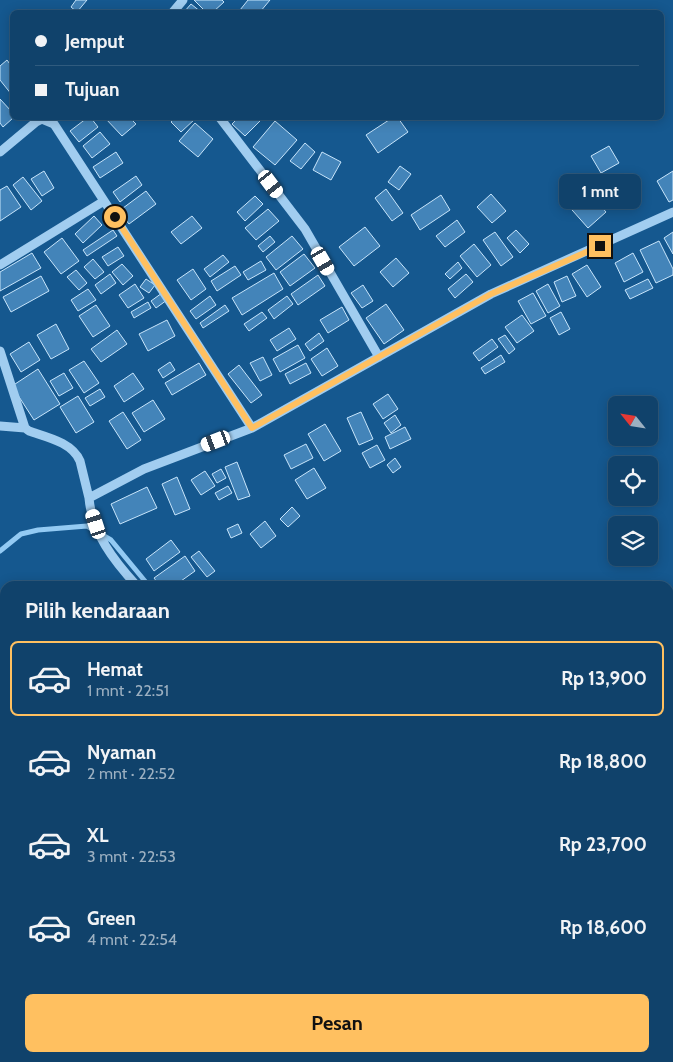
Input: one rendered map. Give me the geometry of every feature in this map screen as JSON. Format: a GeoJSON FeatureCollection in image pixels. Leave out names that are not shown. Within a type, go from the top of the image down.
{"type":"FeatureCollection","features":[{"type":"Feature","properties":{"kind":"street"},"geometry":{"type":"LineString","coordinates":[[175,10],[183,0]]}},
{"type":"Feature","properties":{"kind":"street"},"geometry":{"type":"LineString","coordinates":[[0,152],[40,120]]}},
{"type":"Feature","properties":{"kind":"street"},"geometry":{"type":"LineString","coordinates":[[45,120],[54,124],[63,136],[252,428]]}},
{"type":"Feature","properties":{"kind":"street"},"geometry":{"type":"LineString","coordinates":[[222,120],[305,229],[379,357]]}},
{"type":"Feature","properties":{"kind":"street"},"geometry":{"type":"LineString","coordinates":[[0,265],[104,201]]}},
{"type":"Feature","properties":{"kind":"street"},"geometry":{"type":"LineString","coordinates":[[89,498],[144,469],[252,428],[491,294],[673,212]]}},
{"type":"Feature","properties":{"kind":"street"},"geometry":{"type":"LineString","coordinates":[[0,352],[25,428]]}},
{"type":"Feature","properties":{"kind":"street"},"geometry":{"type":"LineString","coordinates":[[0,426],[25,428],[28,431],[63,444],[78,455],[100,538],[133,581]]}},
{"type":"Feature","properties":{"kind":"building"},"geometry":{"type":"Polygon","coordinates":[[[76,0],[87,0],[79,10],[71,7],[76,0]]]}},
{"type":"Feature","properties":{"kind":"building"},"geometry":{"type":"Polygon","coordinates":[[[194,0],[222,0],[224,2],[215,10],[204,10],[194,0]]]}},
{"type":"Feature","properties":{"kind":"building"},"geometry":{"type":"Polygon","coordinates":[[[248,0],[270,0],[262,10],[240,10],[248,0]]]}},
{"type":"Feature","properties":{"kind":"building"},"geometry":{"type":"Polygon","coordinates":[[[191,4],[198,10],[186,10],[191,4]]]}},
{"type":"Feature","properties":{"kind":"building"},"geometry":{"type":"Polygon","coordinates":[[[7,60],[10,64],[10,92],[0,80],[0,66],[7,60]]]}},
{"type":"Feature","properties":{"kind":"building"},"geometry":{"type":"Polygon","coordinates":[[[0,99],[10,110],[11,120],[3,127],[0,123],[0,99]]]}},
{"type":"Feature","properties":{"kind":"building"},"geometry":{"type":"Polygon","coordinates":[[[84,120],[93,120],[98,127],[79,142],[70,131],[84,120]]]}},
{"type":"Feature","properties":{"kind":"building"},"geometry":{"type":"Polygon","coordinates":[[[107,120],[132,120],[136,124],[122,136],[107,120]]]}},
{"type":"Feature","properties":{"kind":"building"},"geometry":{"type":"Polygon","coordinates":[[[173,120],[194,120],[181,132],[171,122],[173,120]]]}},
{"type":"Feature","properties":{"kind":"building"},"geometry":{"type":"Polygon","coordinates":[[[236,120],[261,120],[245,136],[232,124],[236,120]]]}},
{"type":"Feature","properties":{"kind":"building"},"geometry":{"type":"Polygon","coordinates":[[[389,120],[399,120],[408,132],[378,153],[366,135],[389,120]]]}},
{"type":"Feature","properties":{"kind":"building"},"geometry":{"type":"Polygon","coordinates":[[[275,121],[297,140],[275,165],[253,147],[275,121]]]}},
{"type":"Feature","properties":{"kind":"building"},"geometry":{"type":"Polygon","coordinates":[[[195,123],[213,139],[198,157],[179,141],[195,123]]]}},
{"type":"Feature","properties":{"kind":"building"},"geometry":{"type":"Polygon","coordinates":[[[100,132],[110,144],[92,158],[83,146],[100,132]]]}},
{"type":"Feature","properties":{"kind":"building"},"geometry":{"type":"Polygon","coordinates":[[[305,143],[315,152],[301,169],[290,161],[305,143]]]}},
{"type":"Feature","properties":{"kind":"building"},"geometry":{"type":"Polygon","coordinates":[[[609,146],[619,163],[601,173],[591,156],[609,146]]]}},
{"type":"Feature","properties":{"kind":"building"},"geometry":{"type":"Polygon","coordinates":[[[116,152],[123,163],[100,178],[93,167],[116,152]]]}},
{"type":"Feature","properties":{"kind":"building"},"geometry":{"type":"Polygon","coordinates":[[[322,152],[341,162],[331,180],[313,170],[322,152]]]}},
{"type":"Feature","properties":{"kind":"building"},"geometry":{"type":"Polygon","coordinates":[[[400,166],[411,174],[399,190],[388,182],[400,166]]]}},
{"type":"Feature","properties":{"kind":"building"},"geometry":{"type":"Polygon","coordinates":[[[44,171],[54,188],[42,196],[31,179],[44,171]]]}},
{"type":"Feature","properties":{"kind":"building"},"geometry":{"type":"Polygon","coordinates":[[[673,171],[673,200],[669,202],[657,181],[673,171]]]}},
{"type":"Feature","properties":{"kind":"building"},"geometry":{"type":"Polygon","coordinates":[[[136,176],[142,185],[120,202],[113,192],[136,176]]]}},
{"type":"Feature","properties":{"kind":"building"},"geometry":{"type":"Polygon","coordinates":[[[23,177],[42,201],[31,210],[13,185],[23,177]]]}},
{"type":"Feature","properties":{"kind":"building"},"geometry":{"type":"Polygon","coordinates":[[[614,181],[630,196],[618,209],[602,194],[614,181]]]}},
{"type":"Feature","properties":{"kind":"building"},"geometry":{"type":"Polygon","coordinates":[[[7,186],[21,207],[0,221],[0,190],[7,186]]]}},
{"type":"Feature","properties":{"kind":"building"},"geometry":{"type":"Polygon","coordinates":[[[583,186],[606,212],[588,228],[565,202],[583,186]]]}},
{"type":"Feature","properties":{"kind":"building"},"geometry":{"type":"Polygon","coordinates":[[[386,189],[403,213],[392,221],[375,198],[386,189]]]}},
{"type":"Feature","properties":{"kind":"building"},"geometry":{"type":"Polygon","coordinates":[[[146,191],[156,204],[129,224],[119,211],[146,191]]]}},
{"type":"Feature","properties":{"kind":"building"},"geometry":{"type":"Polygon","coordinates":[[[491,194],[506,211],[492,223],[477,207],[491,194]]]}},
{"type":"Feature","properties":{"kind":"building"},"geometry":{"type":"Polygon","coordinates":[[[441,195],[450,210],[420,230],[411,215],[441,195]]]}},
{"type":"Feature","properties":{"kind":"building"},"geometry":{"type":"Polygon","coordinates":[[[255,196],[263,204],[245,221],[237,212],[255,196]]]}},
{"type":"Feature","properties":{"kind":"building"},"geometry":{"type":"Polygon","coordinates":[[[268,209],[279,221],[256,240],[245,228],[268,209]]]}},
{"type":"Feature","properties":{"kind":"building"},"geometry":{"type":"Polygon","coordinates":[[[94,216],[102,225],[83,243],[75,234],[94,216]]]}},
{"type":"Feature","properties":{"kind":"building"},"geometry":{"type":"Polygon","coordinates":[[[192,216],[202,228],[181,244],[171,232],[192,216]]]}},
{"type":"Feature","properties":{"kind":"building"},"geometry":{"type":"Polygon","coordinates":[[[457,220],[465,232],[445,247],[436,236],[457,220]]]}},
{"type":"Feature","properties":{"kind":"building"},"geometry":{"type":"Polygon","coordinates":[[[365,227],[380,246],[354,266],[339,247],[365,227]]]}},
{"type":"Feature","properties":{"kind":"building"},"geometry":{"type":"Polygon","coordinates":[[[113,230],[117,236],[87,256],[83,250],[113,230]]]}},
{"type":"Feature","properties":{"kind":"building"},"geometry":{"type":"Polygon","coordinates":[[[516,230],[529,244],[520,253],[507,238],[516,230]]]}},
{"type":"Feature","properties":{"kind":"building"},"geometry":{"type":"Polygon","coordinates":[[[495,232],[513,257],[501,266],[483,240],[495,232]]]}},
{"type":"Feature","properties":{"kind":"building"},"geometry":{"type":"Polygon","coordinates":[[[673,232],[673,254],[664,238],[673,232]]]}},
{"type":"Feature","properties":{"kind":"building"},"geometry":{"type":"Polygon","coordinates":[[[270,236],[275,242],[263,252],[258,246],[270,236]]]}},
{"type":"Feature","properties":{"kind":"building"},"geometry":{"type":"Polygon","coordinates":[[[292,236],[303,249],[276,270],[266,257],[292,236]]]}},
{"type":"Feature","properties":{"kind":"building"},"geometry":{"type":"Polygon","coordinates":[[[62,238],[79,261],[61,274],[44,252],[62,238]]]}},
{"type":"Feature","properties":{"kind":"building"},"geometry":{"type":"Polygon","coordinates":[[[659,241],[673,269],[673,275],[656,283],[640,250],[659,241]]]}},
{"type":"Feature","properties":{"kind":"building"},"geometry":{"type":"Polygon","coordinates":[[[474,244],[491,265],[477,277],[460,256],[474,244]]]}},
{"type":"Feature","properties":{"kind":"building"},"geometry":{"type":"Polygon","coordinates":[[[118,247],[124,256],[108,266],[102,257],[118,247]]]}},
{"type":"Feature","properties":{"kind":"building"},"geometry":{"type":"Polygon","coordinates":[[[32,253],[41,268],[0,291],[0,272],[32,253]]]}},
{"type":"Feature","properties":{"kind":"building"},"geometry":{"type":"Polygon","coordinates":[[[633,253],[643,272],[624,282],[615,263],[633,253]]]}},
{"type":"Feature","properties":{"kind":"building"},"geometry":{"type":"Polygon","coordinates":[[[304,254],[315,268],[290,286],[280,272],[304,254]]]}},
{"type":"Feature","properties":{"kind":"building"},"geometry":{"type":"Polygon","coordinates":[[[223,255],[229,262],[210,277],[204,269],[223,255]]]}},
{"type":"Feature","properties":{"kind":"building"},"geometry":{"type":"Polygon","coordinates":[[[396,258],[409,273],[393,287],[380,272],[396,258]]]}},
{"type":"Feature","properties":{"kind":"building"},"geometry":{"type":"Polygon","coordinates":[[[93,259],[104,272],[95,279],[84,267],[93,259]]]}},
{"type":"Feature","properties":{"kind":"building"},"geometry":{"type":"Polygon","coordinates":[[[261,261],[266,270],[248,280],[243,272],[261,261]]]}},
{"type":"Feature","properties":{"kind":"building"},"geometry":{"type":"Polygon","coordinates":[[[458,262],[462,268],[450,279],[445,274],[458,262]]]}},
{"type":"Feature","properties":{"kind":"building"},"geometry":{"type":"Polygon","coordinates":[[[122,264],[133,276],[123,285],[112,272],[122,264]]]}},
{"type":"Feature","properties":{"kind":"building"},"geometry":{"type":"Polygon","coordinates":[[[587,265],[601,287],[587,297],[572,274],[587,265]]]}},
{"type":"Feature","properties":{"kind":"building"},"geometry":{"type":"Polygon","coordinates":[[[235,266],[241,275],[217,291],[211,281],[235,266]]]}},
{"type":"Feature","properties":{"kind":"building"},"geometry":{"type":"Polygon","coordinates":[[[193,269],[206,289],[191,300],[177,280],[193,269]]]}},
{"type":"Feature","properties":{"kind":"building"},"geometry":{"type":"Polygon","coordinates":[[[76,270],[87,283],[79,290],[67,277],[76,270]]]}},
{"type":"Feature","properties":{"kind":"building"},"geometry":{"type":"Polygon","coordinates":[[[274,273],[283,289],[242,315],[232,298],[274,273]]]}},
{"type":"Feature","properties":{"kind":"building"},"geometry":{"type":"Polygon","coordinates":[[[110,274],[116,283],[101,294],[95,285],[110,274]]]}},
{"type":"Feature","properties":{"kind":"building"},"geometry":{"type":"Polygon","coordinates":[[[466,274],[473,282],[455,298],[448,289],[466,274]]]}},
{"type":"Feature","properties":{"kind":"building"},"geometry":{"type":"Polygon","coordinates":[[[318,275],[325,286],[298,305],[291,294],[318,275]]]}},
{"type":"Feature","properties":{"kind":"building"},"geometry":{"type":"Polygon","coordinates":[[[41,276],[49,291],[11,312],[3,297],[41,276]]]}},
{"type":"Feature","properties":{"kind":"building"},"geometry":{"type":"Polygon","coordinates":[[[567,276],[576,296],[562,302],[554,282],[567,276]]]}},
{"type":"Feature","properties":{"kind":"building"},"geometry":{"type":"Polygon","coordinates":[[[146,279],[155,285],[149,293],[140,287],[146,279]]]}},
{"type":"Feature","properties":{"kind":"building"},"geometry":{"type":"Polygon","coordinates":[[[648,279],[653,288],[630,299],[625,290],[648,279]]]}},
{"type":"Feature","properties":{"kind":"building"},"geometry":{"type":"Polygon","coordinates":[[[135,284],[144,298],[128,308],[119,295],[135,284]]]}},
{"type":"Feature","properties":{"kind":"building"},"geometry":{"type":"Polygon","coordinates":[[[548,284],[560,306],[548,313],[536,291],[548,284]]]}},
{"type":"Feature","properties":{"kind":"building"},"geometry":{"type":"Polygon","coordinates":[[[363,285],[373,301],[362,308],[351,293],[363,285]]]}},
{"type":"Feature","properties":{"kind":"building"},"geometry":{"type":"Polygon","coordinates":[[[88,289],[96,300],[78,311],[71,300],[88,289]]]}},
{"type":"Feature","properties":{"kind":"building"},"geometry":{"type":"Polygon","coordinates":[[[162,293],[167,300],[156,308],[151,301],[162,293]]]}},
{"type":"Feature","properties":{"kind":"building"},"geometry":{"type":"Polygon","coordinates":[[[533,293],[546,316],[531,324],[518,301],[533,293]]]}},
{"type":"Feature","properties":{"kind":"building"},"geometry":{"type":"Polygon","coordinates":[[[210,296],[216,305],[196,319],[190,311],[210,296]]]}},
{"type":"Feature","properties":{"kind":"building"},"geometry":{"type":"Polygon","coordinates":[[[287,296],[293,304],[274,319],[268,310],[287,296]]]}},
{"type":"Feature","properties":{"kind":"building"},"geometry":{"type":"Polygon","coordinates":[[[148,302],[151,308],[134,318],[131,312],[148,302]]]}},
{"type":"Feature","properties":{"kind":"building"},"geometry":{"type":"Polygon","coordinates":[[[386,304],[404,330],[384,344],[366,318],[386,304]]]}},
{"type":"Feature","properties":{"kind":"building"},"geometry":{"type":"Polygon","coordinates":[[[96,305],[110,326],[93,337],[79,316],[96,305]]]}},
{"type":"Feature","properties":{"kind":"building"},"geometry":{"type":"Polygon","coordinates":[[[225,305],[229,311],[203,328],[200,323],[225,305]]]}},
{"type":"Feature","properties":{"kind":"building"},"geometry":{"type":"Polygon","coordinates":[[[342,307],[349,320],[328,333],[320,320],[342,307]]]}},
{"type":"Feature","properties":{"kind":"building"},"geometry":{"type":"Polygon","coordinates":[[[262,312],[267,318],[249,331],[244,324],[262,312]]]}},
{"type":"Feature","properties":{"kind":"building"},"geometry":{"type":"Polygon","coordinates":[[[561,312],[570,329],[559,335],[550,318],[561,312]]]}},
{"type":"Feature","properties":{"kind":"building"},"geometry":{"type":"Polygon","coordinates":[[[522,315],[534,331],[517,343],[505,327],[522,315]]]}},
{"type":"Feature","properties":{"kind":"building"},"geometry":{"type":"Polygon","coordinates":[[[167,320],[175,336],[148,351],[139,334],[167,320]]]}},
{"type":"Feature","properties":{"kind":"building"},"geometry":{"type":"Polygon","coordinates":[[[56,324],[69,349],[51,359],[37,335],[56,324]]]}},
{"type":"Feature","properties":{"kind":"building"},"geometry":{"type":"Polygon","coordinates":[[[289,328],[296,339],[277,351],[270,340],[289,328]]]}},
{"type":"Feature","properties":{"kind":"building"},"geometry":{"type":"Polygon","coordinates":[[[117,330],[127,344],[101,362],[91,349],[117,330]]]}},
{"type":"Feature","properties":{"kind":"building"},"geometry":{"type":"Polygon","coordinates":[[[319,333],[324,341],[310,351],[305,344],[319,333]]]}},
{"type":"Feature","properties":{"kind":"building"},"geometry":{"type":"Polygon","coordinates":[[[505,335],[515,349],[509,354],[498,339],[505,335]]]}},
{"type":"Feature","properties":{"kind":"building"},"geometry":{"type":"Polygon","coordinates":[[[492,339],[498,347],[479,361],[473,353],[492,339]]]}},
{"type":"Feature","properties":{"kind":"building"},"geometry":{"type":"Polygon","coordinates":[[[29,342],[40,360],[21,372],[10,354],[29,342]]]}},
{"type":"Feature","properties":{"kind":"building"},"geometry":{"type":"Polygon","coordinates":[[[298,345],[305,358],[280,372],[273,359],[298,345]]]}},
{"type":"Feature","properties":{"kind":"building"},"geometry":{"type":"Polygon","coordinates":[[[327,348],[338,366],[322,376],[311,359],[327,348]]]}},
{"type":"Feature","properties":{"kind":"building"},"geometry":{"type":"Polygon","coordinates":[[[501,355],[505,362],[485,374],[481,368],[501,355]]]}},
{"type":"Feature","properties":{"kind":"building"},"geometry":{"type":"Polygon","coordinates":[[[263,357],[272,375],[260,381],[250,363],[263,357]]]}},
{"type":"Feature","properties":{"kind":"building"},"geometry":{"type":"Polygon","coordinates":[[[84,361],[99,383],[84,393],[69,370],[84,361]]]}},
{"type":"Feature","properties":{"kind":"building"},"geometry":{"type":"Polygon","coordinates":[[[170,362],[175,370],[163,378],[158,370],[170,362]]]}},
{"type":"Feature","properties":{"kind":"building"},"geometry":{"type":"Polygon","coordinates":[[[199,363],[206,375],[172,395],[165,383],[199,363]]]}},
{"type":"Feature","properties":{"kind":"building"},"geometry":{"type":"Polygon","coordinates":[[[306,363],[311,373],[290,384],[285,374],[306,363]]]}},
{"type":"Feature","properties":{"kind":"building"},"geometry":{"type":"Polygon","coordinates":[[[239,365],[262,395],[251,403],[228,374],[239,365]]]}},
{"type":"Feature","properties":{"kind":"building"},"geometry":{"type":"Polygon","coordinates":[[[38,369],[60,404],[34,420],[12,386],[38,369]]]}},
{"type":"Feature","properties":{"kind":"building"},"geometry":{"type":"Polygon","coordinates":[[[64,373],[73,388],[59,396],[50,381],[64,373]]]}},
{"type":"Feature","properties":{"kind":"building"},"geometry":{"type":"Polygon","coordinates":[[[133,373],[144,389],[124,402],[114,386],[133,373]]]}},
{"type":"Feature","properties":{"kind":"building"},"geometry":{"type":"Polygon","coordinates":[[[100,389],[105,397],[90,406],[85,398],[100,389]]]}},
{"type":"Feature","properties":{"kind":"building"},"geometry":{"type":"Polygon","coordinates":[[[388,394],[398,409],[383,419],[373,404],[388,394]]]}},
{"type":"Feature","properties":{"kind":"building"},"geometry":{"type":"Polygon","coordinates":[[[78,396],[94,422],[76,433],[60,407],[78,396]]]}},
{"type":"Feature","properties":{"kind":"building"},"geometry":{"type":"Polygon","coordinates":[[[153,400],[165,419],[144,432],[132,413],[153,400]]]}},
{"type":"Feature","properties":{"kind":"building"},"geometry":{"type":"Polygon","coordinates":[[[123,412],[141,440],[127,449],[109,421],[123,412]]]}},
{"type":"Feature","properties":{"kind":"building"},"geometry":{"type":"Polygon","coordinates":[[[361,412],[373,439],[359,445],[347,418],[361,412]]]}},
{"type":"Feature","properties":{"kind":"building"},"geometry":{"type":"Polygon","coordinates":[[[395,415],[401,425],[391,433],[384,423],[395,415]]]}},
{"type":"Feature","properties":{"kind":"building"},"geometry":{"type":"Polygon","coordinates":[[[325,424],[341,451],[324,461],[308,434],[325,424]]]}},
{"type":"Feature","properties":{"kind":"building"},"geometry":{"type":"Polygon","coordinates":[[[405,427],[411,439],[390,449],[385,437],[405,427]]]}},
{"type":"Feature","properties":{"kind":"building"},"geometry":{"type":"Polygon","coordinates":[[[306,444],[313,458],[291,469],[284,455],[306,444]]]}},
{"type":"Feature","properties":{"kind":"building"},"geometry":{"type":"Polygon","coordinates":[[[377,445],[385,460],[370,468],[362,453],[377,445]]]}},
{"type":"Feature","properties":{"kind":"building"},"geometry":{"type":"Polygon","coordinates":[[[395,458],[401,467],[393,473],[387,465],[395,458]]]}},
{"type":"Feature","properties":{"kind":"building"},"geometry":{"type":"Polygon","coordinates":[[[237,462],[250,496],[238,500],[225,467],[237,462]]]}},
{"type":"Feature","properties":{"kind":"building"},"geometry":{"type":"Polygon","coordinates":[[[314,468],[326,488],[307,499],[295,480],[314,468]]]}},
{"type":"Feature","properties":{"kind":"building"},"geometry":{"type":"Polygon","coordinates":[[[221,469],[226,478],[217,483],[212,474],[221,469]]]}},
{"type":"Feature","properties":{"kind":"building"},"geometry":{"type":"Polygon","coordinates":[[[205,471],[215,486],[201,495],[191,480],[205,471]]]}},
{"type":"Feature","properties":{"kind":"building"},"geometry":{"type":"Polygon","coordinates":[[[177,477],[190,509],[175,515],[162,484],[177,477]]]}},
{"type":"Feature","properties":{"kind":"building"},"geometry":{"type":"Polygon","coordinates":[[[228,486],[232,493],[219,500],[215,493],[228,486]]]}},
{"type":"Feature","properties":{"kind":"building"},"geometry":{"type":"Polygon","coordinates":[[[147,487],[157,508],[120,524],[111,504],[147,487]]]}},
{"type":"Feature","properties":{"kind":"building"},"geometry":{"type":"Polygon","coordinates":[[[292,507],[300,516],[288,527],[280,519],[292,507]]]}},
{"type":"Feature","properties":{"kind":"building"},"geometry":{"type":"Polygon","coordinates":[[[265,521],[276,536],[261,548],[250,534],[265,521]]]}},
{"type":"Feature","properties":{"kind":"building"},"geometry":{"type":"Polygon","coordinates":[[[238,524],[242,533],[231,538],[227,529],[238,524]]]}},
{"type":"Feature","properties":{"kind":"building"},"geometry":{"type":"Polygon","coordinates":[[[171,540],[180,552],[154,571],[146,559],[171,540]]]}},
{"type":"Feature","properties":{"kind":"building"},"geometry":{"type":"Polygon","coordinates":[[[199,551],[215,571],[207,577],[191,557],[199,551]]]}},
{"type":"Feature","properties":{"kind":"building"},"geometry":{"type":"Polygon","coordinates":[[[185,556],[195,571],[181,581],[156,581],[154,578],[185,556]]]}},
{"type":"Feature","properties":{"kind":"waterway"},"geometry":{"type":"LineString","coordinates":[[0,551],[21,534],[38,530],[87,526],[111,540],[145,581]]}},
{"type":"Feature","properties":{"kind":"route"},"geometry":{"type":"LineString","coordinates":[[115,217],[252,428],[491,294],[600,246]]}}]}
